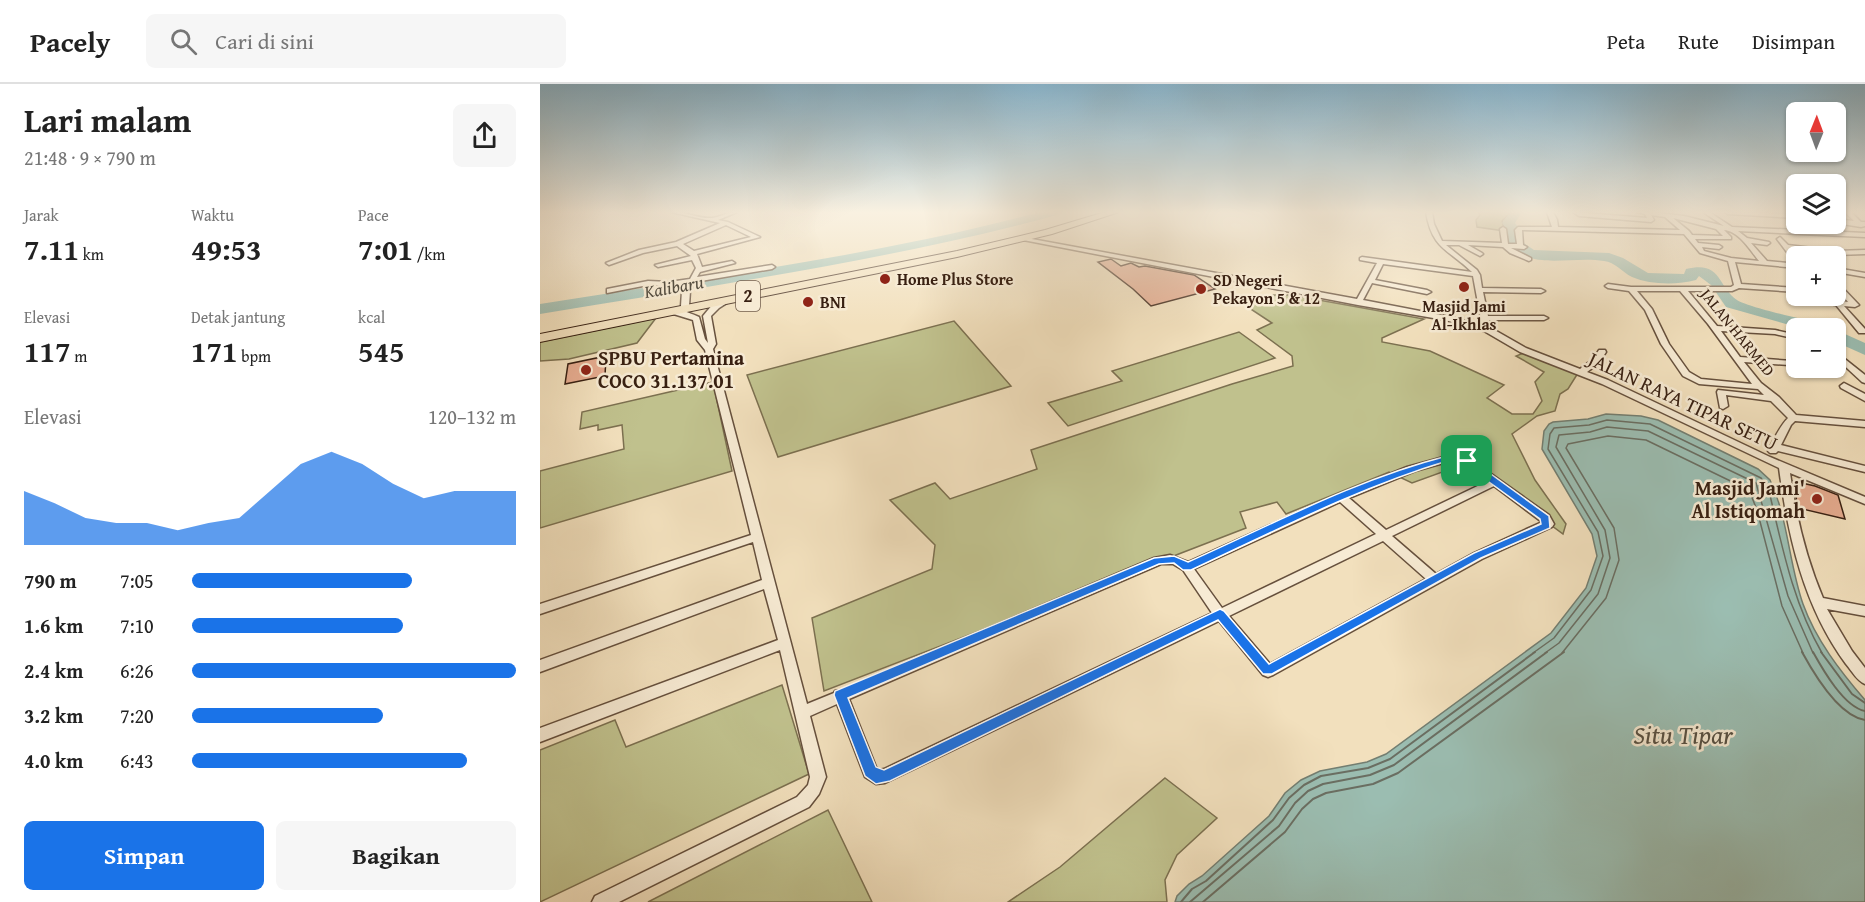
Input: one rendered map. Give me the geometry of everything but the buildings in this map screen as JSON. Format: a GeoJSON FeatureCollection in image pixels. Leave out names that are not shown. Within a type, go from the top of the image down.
{"type":"FeatureCollection","features":[{"type":"Feature","properties":{"kind":"highway","name":"2"},"geometry":{"type":"LineString","coordinates":[[540,336],[955,250]]}},
{"type":"Feature","properties":{"kind":"highway","name":"2"},"geometry":{"type":"LineString","coordinates":[[663,312],[966,250]]}},
{"type":"Feature","properties":{"kind":"street"},"geometry":{"type":"LineString","coordinates":[[609,263],[649,250]]}},
{"type":"Feature","properties":{"kind":"street"},"geometry":{"type":"LineString","coordinates":[[687,250],[694,255],[699,270]]}},
{"type":"Feature","properties":{"kind":"street"},"geometry":{"type":"LineString","coordinates":[[658,265],[711,250]]}},
{"type":"Feature","properties":{"kind":"street"},"geometry":{"type":"LineString","coordinates":[[1059,252],[1064,250]]}},
{"type":"Feature","properties":{"kind":"street","name":"JALAN RAYA TIPAR SETU"},"geometry":{"type":"LineString","coordinates":[[1080,250],[1446,318],[1487,328],[1525,351],[1548,356],[1784,467],[1865,501]]}},
{"type":"Feature","properties":{"kind":"street"},"geometry":{"type":"LineString","coordinates":[[1450,250],[1478,275],[1487,328]]}},
{"type":"Feature","properties":{"kind":"street"},"geometry":{"type":"LineString","coordinates":[[1473,250],[1480,254]]}},
{"type":"Feature","properties":{"kind":"street"},"geometry":{"type":"LineString","coordinates":[[1510,250],[1528,259]]}},
{"type":"Feature","properties":{"kind":"street"},"geometry":{"type":"LineString","coordinates":[[1700,250],[1731,260],[1786,264]]}},
{"type":"Feature","properties":{"kind":"street"},"geometry":{"type":"LineString","coordinates":[[1754,250],[1765,263]]}},
{"type":"Feature","properties":{"kind":"street"},"geometry":{"type":"LineString","coordinates":[[1846,253],[1865,252]]}},
{"type":"Feature","properties":{"kind":"street"},"geometry":{"type":"LineString","coordinates":[[1362,259],[1478,275]]}},
{"type":"Feature","properties":{"kind":"street","name":"JALAN HARMED"},"geometry":{"type":"LineString","coordinates":[[1682,289],[1728,290],[1738,286],[1731,260]]}},
{"type":"Feature","properties":{"kind":"street"},"geometry":{"type":"LineString","coordinates":[[1358,303],[1381,262]]}},
{"type":"Feature","properties":{"kind":"street"},"geometry":{"type":"LineString","coordinates":[[685,306],[686,291],[699,270],[732,264]]}},
{"type":"Feature","properties":{"kind":"street"},"geometry":{"type":"LineString","coordinates":[[610,291],[648,283],[666,285],[772,267]]}},
{"type":"Feature","properties":{"kind":"street"},"geometry":{"type":"LineString","coordinates":[[1846,272],[1865,275]]}},
{"type":"Feature","properties":{"kind":"street"},"geometry":{"type":"LineString","coordinates":[[1371,281],[1427,292]]}},
{"type":"Feature","properties":{"kind":"street"},"geometry":{"type":"LineString","coordinates":[[1608,286],[1631,289],[1682,289]]}},
{"type":"Feature","properties":{"kind":"street"},"geometry":{"type":"LineString","coordinates":[[1738,286],[1786,289]]}},
{"type":"Feature","properties":{"kind":"street"},"geometry":{"type":"LineString","coordinates":[[1631,289],[1648,309],[1665,344],[1686,374],[1699,381],[1761,387]]}},
{"type":"Feature","properties":{"kind":"street","name":"JALAN HARMED"},"geometry":{"type":"LineString","coordinates":[[1682,289],[1717,328],[1761,387],[1786,407],[1793,418]]}},
{"type":"Feature","properties":{"kind":"street"},"geometry":{"type":"LineString","coordinates":[[1480,290],[1541,291]]}},
{"type":"Feature","properties":{"kind":"street"},"geometry":{"type":"LineString","coordinates":[[1846,295],[1855,305]]}},
{"type":"Feature","properties":{"kind":"street"},"geometry":{"type":"LineString","coordinates":[[663,312],[682,313],[696,319],[707,316],[725,299]]}},
{"type":"Feature","properties":{"kind":"street"},"geometry":{"type":"LineString","coordinates":[[1846,304],[1865,305]]}},
{"type":"Feature","properties":{"kind":"street"},"geometry":{"type":"LineString","coordinates":[[1841,306],[1861,327]]}},
{"type":"Feature","properties":{"kind":"street"},"geometry":{"type":"LineString","coordinates":[[707,316],[712,344],[709,349]]}},
{"type":"Feature","properties":{"kind":"street"},"geometry":{"type":"LineString","coordinates":[[1486,318],[1544,318]]}},
{"type":"Feature","properties":{"kind":"street"},"geometry":{"type":"LineString","coordinates":[[601,902],[809,797],[818,777],[804,712],[756,537],[744,480],[709,349],[703,345],[696,319]]}},
{"type":"Feature","properties":{"kind":"street"},"geometry":{"type":"LineString","coordinates":[[1717,328],[1786,334]]}},
{"type":"Feature","properties":{"kind":"street"},"geometry":{"type":"LineString","coordinates":[[1525,351],[1533,342]]}},
{"type":"Feature","properties":{"kind":"street"},"geometry":{"type":"LineString","coordinates":[[1580,373],[1602,352]]}},
{"type":"Feature","properties":{"kind":"street"},"geometry":{"type":"LineString","coordinates":[[1739,359],[1786,363]]}},
{"type":"Feature","properties":{"kind":"street"},"geometry":{"type":"LineString","coordinates":[[1846,363],[1865,380]]}},
{"type":"Feature","properties":{"kind":"street"},"geometry":{"type":"LineString","coordinates":[[1844,386],[1865,398]]}},
{"type":"Feature","properties":{"kind":"street"},"geometry":{"type":"LineString","coordinates":[[1722,406],[1720,392],[1776,399]]}},
{"type":"Feature","properties":{"kind":"street"},"geometry":{"type":"LineString","coordinates":[[1767,459],[1787,424],[1793,418],[1865,424]]}},
{"type":"Feature","properties":{"kind":"street"},"geometry":{"type":"LineString","coordinates":[[1775,447],[1865,469]]}},
{"type":"Feature","properties":{"kind":"street"},"geometry":{"type":"LineString","coordinates":[[804,712],[1158,561],[1174,559],[1181,561],[1187,567],[1220,614],[1268,671],[1434,579],[1548,524],[1545,518],[1467,461],[1451,458],[1411,469],[1341,497],[1187,567]]}},
{"type":"Feature","properties":{"kind":"street"},"geometry":{"type":"LineString","coordinates":[[1784,467],[1789,509],[1800,557],[1817,602],[1852,663],[1865,678]]}},
{"type":"Feature","properties":{"kind":"street"},"geometry":{"type":"LineString","coordinates":[[840,695],[870,772],[876,777],[885,776],[1495,482]]}},
{"type":"Feature","properties":{"kind":"street"},"geometry":{"type":"LineString","coordinates":[[1341,497],[1434,579]]}},
{"type":"Feature","properties":{"kind":"street"},"geometry":{"type":"LineString","coordinates":[[540,609],[756,537]]}},
{"type":"Feature","properties":{"kind":"street"},"geometry":{"type":"LineString","coordinates":[[540,666],[768,583]]}},
{"type":"Feature","properties":{"kind":"street"},"geometry":{"type":"LineString","coordinates":[[1817,602],[1865,610]]}},
{"type":"Feature","properties":{"kind":"street"},"geometry":{"type":"LineString","coordinates":[[540,735],[785,643]]}},
{"type":"Feature","properties":{"kind":"green space"},"geometry":{"type":"Polygon","coordinates":[[[1234,295],[1291,295],[1424,319],[1382,338],[1382,342],[1430,351],[1504,385],[1487,398],[1512,414],[1533,414],[1542,401],[1535,382],[1544,372],[1516,356],[1526,352],[1578,373],[1568,389],[1560,394],[1555,411],[1537,416],[1512,434],[1535,480],[1566,524],[1563,534],[1467,463],[1412,483],[1389,472],[1286,514],[1277,502],[1240,512],[1246,528],[824,691],[812,618],[932,569],[935,545],[890,500],[935,483],[950,499],[1037,469],[1031,450],[1293,366],[1292,356],[1257,330],[1272,323],[1240,302],[1234,295]]]}},
{"type":"Feature","properties":{"kind":"green space"},"geometry":{"type":"Polygon","coordinates":[[[656,318],[637,343],[569,359],[540,361],[540,342],[656,318]]]}},
{"type":"Feature","properties":{"kind":"green space"},"geometry":{"type":"Polygon","coordinates":[[[954,321],[1011,386],[778,457],[747,375],[954,321]]]}},
{"type":"Feature","properties":{"kind":"green space"},"geometry":{"type":"Polygon","coordinates":[[[1239,332],[1275,358],[1068,426],[1048,403],[1122,381],[1112,371],[1239,332]]]}},
{"type":"Feature","properties":{"kind":"green space"},"geometry":{"type":"Polygon","coordinates":[[[713,382],[732,471],[540,528],[540,471],[624,449],[622,425],[598,430],[598,425],[580,429],[582,412],[713,382]]]}},
{"type":"Feature","properties":{"kind":"green space"},"geometry":{"type":"Polygon","coordinates":[[[782,685],[809,774],[540,902],[540,750],[615,720],[626,747],[782,685]]]}},
{"type":"Feature","properties":{"kind":"green space"},"geometry":{"type":"Polygon","coordinates":[[[1165,778],[1217,818],[1177,855],[1165,880],[1167,902],[1008,902],[1060,867],[1165,778]]]}},
{"type":"Feature","properties":{"kind":"green space"},"geometry":{"type":"Polygon","coordinates":[[[828,810],[872,902],[648,902],[828,810]]]}},
{"type":"Feature","properties":{"kind":"water","name":"Situ Tipar"},"geometry":{"type":"Polygon","coordinates":[[[1606,414],[1641,416],[1658,420],[1758,469],[1770,480],[1781,510],[1798,589],[1808,617],[1830,655],[1865,700],[1865,902],[1175,902],[1177,896],[1189,884],[1202,876],[1269,816],[1285,793],[1301,780],[1320,771],[1367,762],[1386,754],[1551,633],[1586,588],[1597,556],[1592,534],[1542,449],[1544,431],[1553,422],[1588,419],[1606,414]]]}},
{"type":"Feature","properties":{"kind":"waterway","name":"Kalibaru"},"geometry":{"type":"LineString","coordinates":[[540,309],[896,250]]}},
{"type":"Feature","properties":{"kind":"waterway"},"geometry":{"type":"LineString","coordinates":[[1522,250],[1543,256],[1598,255],[1609,257],[1637,273],[1652,278],[1687,278],[1691,277],[1691,272],[1699,271],[1712,277],[1732,304],[1786,319]]}},
{"type":"Feature","properties":{"kind":"waterway"},"geometry":{"type":"LineString","coordinates":[[1846,340],[1865,350]]}},
{"type":"Feature","properties":{"kind":"place","name":"Home Plus Store"},"geometry":{"type":"Point","coordinates":[885,279]}},
{"type":"Feature","properties":{"kind":"place","name":"Masjid Jami Al-Ikhlas"},"geometry":{"type":"Point","coordinates":[1464,287]}},
{"type":"Feature","properties":{"kind":"place","name":"SD Negeri Pekayon 5 & 12"},"geometry":{"type":"Point","coordinates":[1201,289]}},
{"type":"Feature","properties":{"kind":"place","name":"BNI"},"geometry":{"type":"Point","coordinates":[808,302]}},
{"type":"Feature","properties":{"kind":"place","name":"SPBU Pertamina COCO 31.137.01"},"geometry":{"type":"Point","coordinates":[586,370]}},
{"type":"Feature","properties":{"kind":"place","name":"Masjid Jami' Al Istiqomah"},"geometry":{"type":"Point","coordinates":[1817,499]}},
{"type":"Feature","properties":{"kind":"route"},"geometry":{"type":"LineString","coordinates":[[1447,459],[1467,461],[1545,518],[1548,521],[1547,526],[1478,556],[1268,671],[1220,614],[885,776],[876,777],[870,772],[840,695],[1158,561],[1174,559],[1181,561],[1187,567],[1341,497],[1411,469],[1447,459]]}}]}
